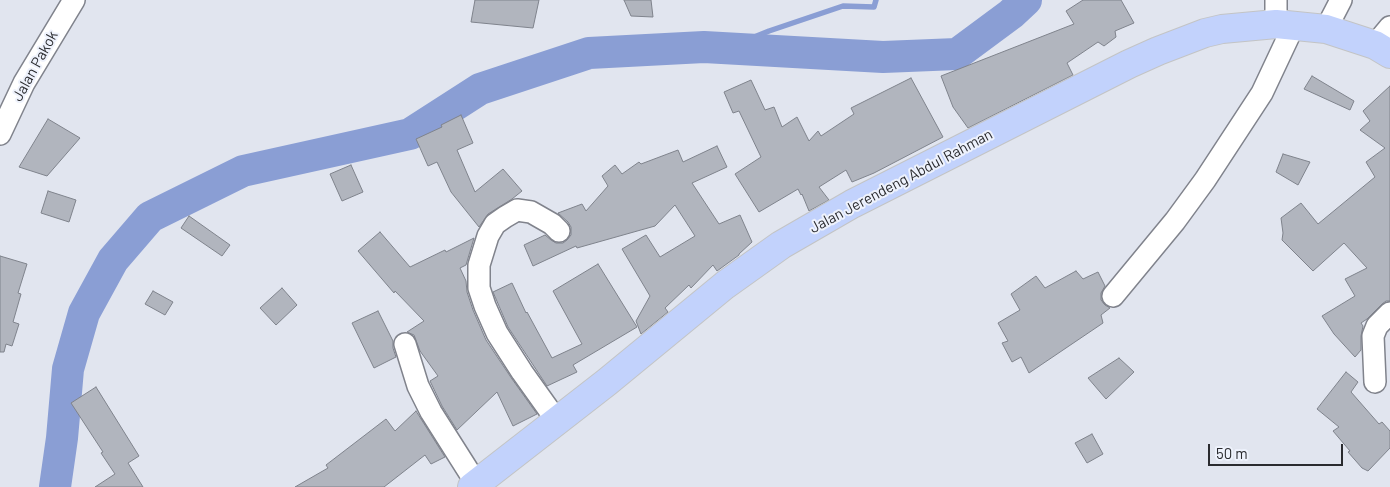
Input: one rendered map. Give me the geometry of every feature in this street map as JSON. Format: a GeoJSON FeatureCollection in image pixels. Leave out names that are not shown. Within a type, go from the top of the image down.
{"type":"FeatureCollection","features":[{"type":"Feature","properties":{"kind":"highway","name":"Jalan Jerendeng Abdul Rahman"},"geometry":{"type":"LineString","coordinates":[[480,484],[725,285],[782,245],[852,204],[1158,50],[1205,33],[1282,16],[1326,29],[1385,42]]}},
{"type":"Feature","properties":{"kind":"street"},"geometry":{"type":"LineString","coordinates":[[1326,29],[1341,0]]}},
{"type":"Feature","properties":{"kind":"street","name":"Jalan Pakok"},"geometry":{"type":"LineString","coordinates":[[0,134],[24,83],[67,3]]}},
{"type":"Feature","properties":{"kind":"street"},"geometry":{"type":"LineString","coordinates":[[1112,296],[1175,221],[1205,180],[1262,93],[1282,16]]}},
{"type":"Feature","properties":{"kind":"street"},"geometry":{"type":"LineString","coordinates":[[557,421],[497,333],[479,288],[480,265],[488,236],[494,224],[517,210],[531,212],[552,224],[559,231]]}},
{"type":"Feature","properties":{"kind":"street"},"geometry":{"type":"LineString","coordinates":[[1375,382],[1373,336],[1377,326],[1390,313]]}},
{"type":"Feature","properties":{"kind":"street"},"geometry":{"type":"LineString","coordinates":[[405,344],[418,386],[431,412],[480,484]]}},
{"type":"Feature","properties":{"kind":"building"},"geometry":{"type":"Polygon","coordinates":[[[475,0],[539,0],[533,28],[471,22],[475,0]]]}},
{"type":"Feature","properties":{"kind":"building"},"geometry":{"type":"Polygon","coordinates":[[[624,0],[651,0],[653,17],[631,16],[624,0]]]}},
{"type":"Feature","properties":{"kind":"building"},"geometry":{"type":"Polygon","coordinates":[[[1083,0],[1121,0],[1134,23],[1115,31],[1116,37],[1104,46],[1098,42],[1067,63],[1073,75],[968,128],[953,107],[941,76],[1074,24],[1066,11],[1083,0]]]}},
{"type":"Feature","properties":{"kind":"building"},"geometry":{"type":"Polygon","coordinates":[[[1312,76],[1354,101],[1350,110],[1304,89],[1312,76]]]}},
{"type":"Feature","properties":{"kind":"building"},"geometry":{"type":"Polygon","coordinates":[[[911,78],[943,137],[874,173],[852,182],[846,170],[819,187],[829,200],[809,211],[798,189],[759,212],[735,174],[761,157],[739,111],[733,113],[724,92],[751,80],[765,110],[774,107],[782,127],[797,117],[809,141],[818,131],[821,136],[854,114],[851,108],[911,78]]]}},
{"type":"Feature","properties":{"kind":"building"},"geometry":{"type":"Polygon","coordinates":[[[1390,86],[1390,301],[1382,304],[1361,323],[1363,326],[1361,350],[1355,357],[1334,334],[1322,316],[1355,296],[1345,279],[1367,268],[1344,243],[1313,271],[1282,240],[1281,218],[1301,203],[1318,224],[1375,177],[1366,162],[1385,148],[1360,130],[1370,121],[1363,111],[1390,86]]]}},
{"type":"Feature","properties":{"kind":"building"},"geometry":{"type":"Polygon","coordinates":[[[461,115],[473,143],[457,150],[475,192],[503,169],[522,191],[488,214],[479,227],[451,192],[437,162],[428,166],[416,139],[442,127],[441,125],[461,115]]]}},
{"type":"Feature","properties":{"kind":"building"},"geometry":{"type":"Polygon","coordinates":[[[48,119],[80,138],[47,176],[19,167],[48,119]]]}},
{"type":"Feature","properties":{"kind":"building"},"geometry":{"type":"Polygon","coordinates":[[[717,146],[727,167],[692,183],[719,224],[740,215],[752,242],[739,255],[717,271],[713,265],[691,288],[689,285],[665,308],[668,312],[641,334],[636,321],[650,296],[622,249],[646,235],[660,257],[695,236],[675,205],[655,226],[577,248],[576,246],[533,266],[524,245],[545,235],[556,243],[563,243],[567,240],[571,235],[571,227],[558,213],[582,204],[586,211],[608,186],[602,176],[615,165],[622,174],[639,162],[641,164],[678,150],[683,162],[717,146]]]}},
{"type":"Feature","properties":{"kind":"building"},"geometry":{"type":"Polygon","coordinates":[[[1283,154],[1310,162],[1298,185],[1276,172],[1283,154]]]}},
{"type":"Feature","properties":{"kind":"building"},"geometry":{"type":"Polygon","coordinates":[[[351,165],[363,192],[342,201],[330,174],[351,165]]]}},
{"type":"Feature","properties":{"kind":"building"},"geometry":{"type":"Polygon","coordinates":[[[48,191],[76,200],[69,222],[41,213],[48,191]]]}},
{"type":"Feature","properties":{"kind":"building"},"geometry":{"type":"Polygon","coordinates":[[[189,216],[230,245],[222,256],[181,228],[189,216]]]}},
{"type":"Feature","properties":{"kind":"building"},"geometry":{"type":"Polygon","coordinates":[[[380,232],[410,267],[474,238],[466,265],[460,268],[466,281],[467,292],[473,310],[486,340],[537,414],[513,426],[497,392],[457,430],[442,406],[430,381],[438,376],[420,351],[414,335],[407,332],[424,321],[395,291],[394,293],[358,251],[380,232]]]}},
{"type":"Feature","properties":{"kind":"building"},"geometry":{"type":"Polygon","coordinates":[[[0,256],[27,264],[18,293],[21,294],[13,322],[19,324],[12,346],[6,344],[4,352],[0,352],[0,256]]]}},
{"type":"Feature","properties":{"kind":"building"},"geometry":{"type":"Polygon","coordinates":[[[598,264],[637,327],[573,365],[577,372],[547,386],[508,327],[493,292],[512,283],[526,313],[552,358],[582,344],[553,291],[598,264]]]}},
{"type":"Feature","properties":{"kind":"building"},"geometry":{"type":"Polygon","coordinates":[[[1076,271],[1083,279],[1098,272],[1105,286],[1101,293],[1101,300],[1110,308],[1101,315],[1103,323],[1029,373],[1021,357],[1012,362],[1002,343],[1008,341],[998,323],[1020,310],[1011,294],[1036,276],[1045,288],[1076,271]]]}},
{"type":"Feature","properties":{"kind":"building"},"geometry":{"type":"Polygon","coordinates":[[[282,288],[297,305],[276,325],[260,308],[282,288]]]}},
{"type":"Feature","properties":{"kind":"building"},"geometry":{"type":"Polygon","coordinates":[[[153,291],[173,302],[165,315],[145,304],[153,291]]]}},
{"type":"Feature","properties":{"kind":"building"},"geometry":{"type":"Polygon","coordinates":[[[378,311],[393,341],[396,357],[374,368],[352,323],[378,311]]]}},
{"type":"Feature","properties":{"kind":"building"},"geometry":{"type":"Polygon","coordinates":[[[1119,358],[1134,372],[1106,399],[1088,378],[1119,358]]]}},
{"type":"Feature","properties":{"kind":"building"},"geometry":{"type":"Polygon","coordinates":[[[1346,372],[1358,382],[1351,392],[1379,424],[1382,422],[1390,431],[1390,448],[1368,471],[1362,468],[1348,452],[1350,451],[1333,431],[1339,427],[1317,409],[1346,372]]]}},
{"type":"Feature","properties":{"kind":"building"},"geometry":{"type":"Polygon","coordinates":[[[96,387],[139,456],[128,463],[143,487],[95,487],[115,474],[71,403],[96,387]]]}},
{"type":"Feature","properties":{"kind":"building"},"geometry":{"type":"Polygon","coordinates":[[[416,411],[445,457],[431,464],[425,455],[384,487],[295,487],[328,468],[326,465],[386,419],[395,431],[416,411]]]}},
{"type":"Feature","properties":{"kind":"building"},"geometry":{"type":"Polygon","coordinates":[[[1092,434],[1103,454],[1087,463],[1075,443],[1092,434]]]}},
{"type":"Feature","properties":{"kind":"waterway"},"geometry":{"type":"LineString","coordinates":[[727,48],[769,31],[843,6],[874,7],[876,0]]}},
{"type":"Feature","properties":{"kind":"waterway"},"geometry":{"type":"LineString","coordinates":[[55,487],[62,438],[68,369],[84,313],[113,260],[150,217],[243,171],[410,134],[480,89],[589,53],[704,47],[883,57],[957,54],[1011,14],[1026,0]]}}]}
